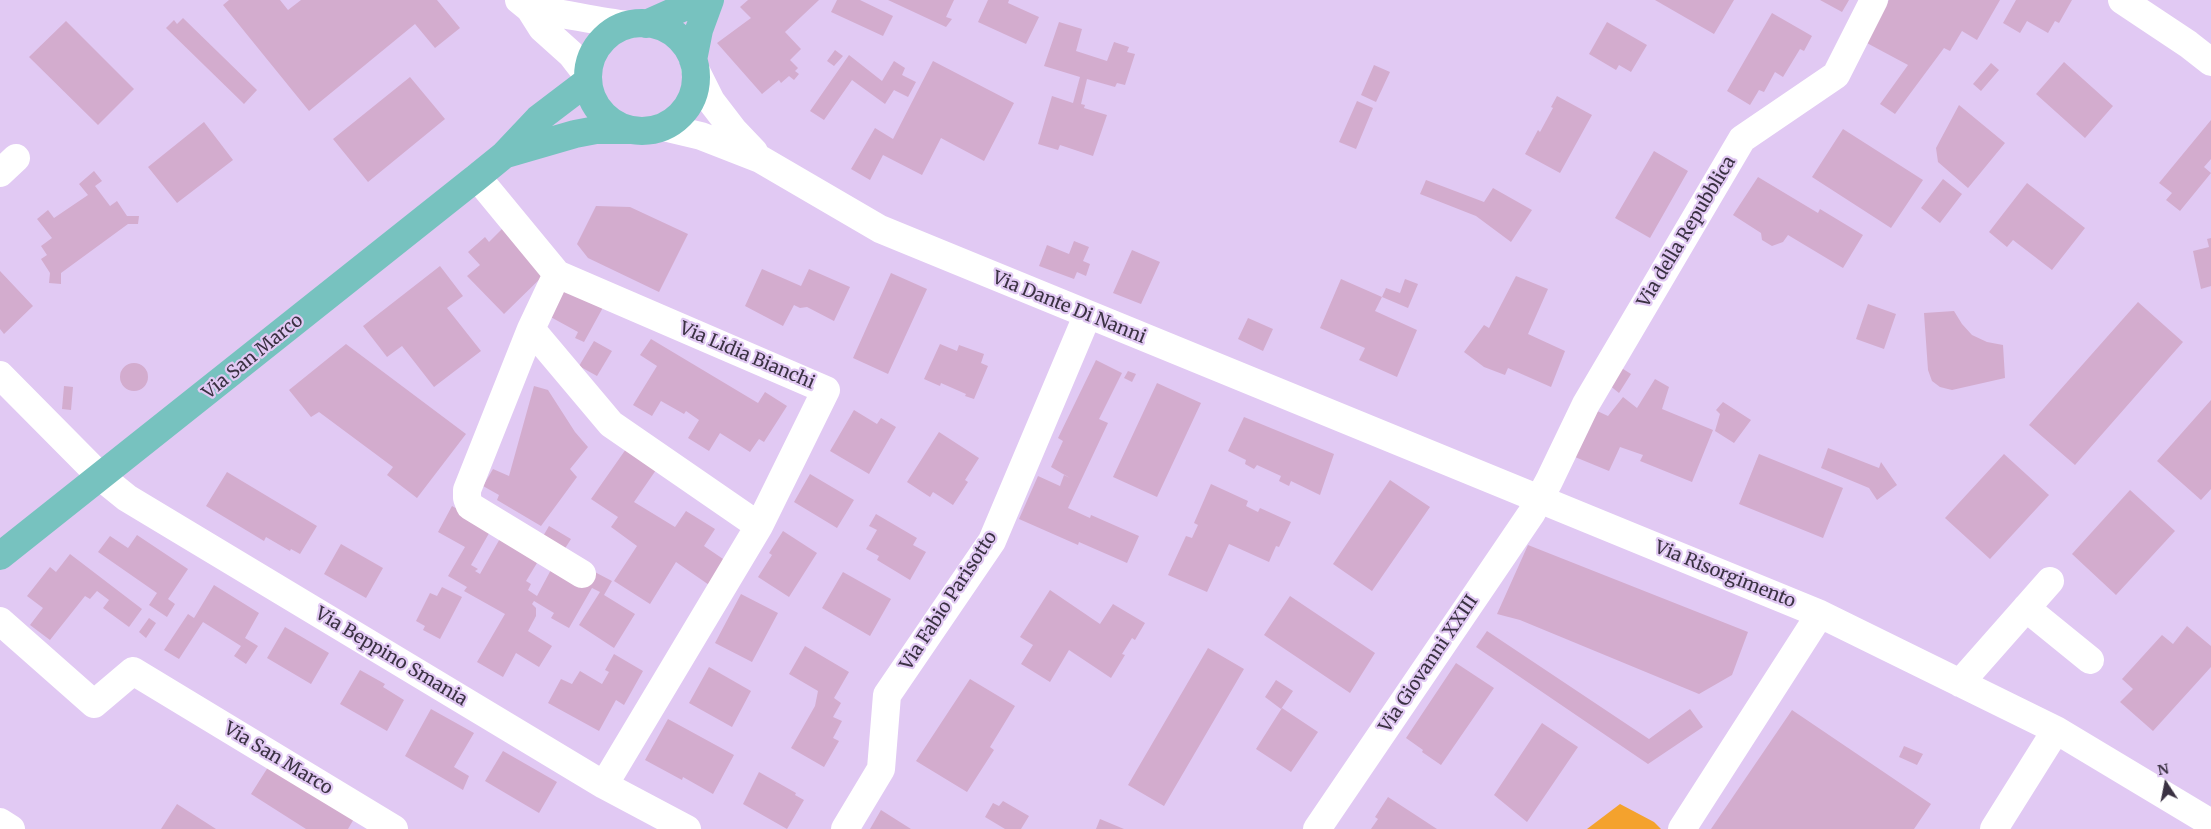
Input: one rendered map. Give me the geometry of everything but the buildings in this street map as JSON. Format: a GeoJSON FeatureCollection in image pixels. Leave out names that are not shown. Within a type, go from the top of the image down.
{"type":"FeatureCollection","features":[{"type":"Feature","properties":{"kind":"main road"},"geometry":{"type":"LineString","coordinates":[[700,0],[613,32],[600,44],[592,59],[588,78],[591,95],[597,108],[606,118],[618,126],[631,130],[653,130],[676,120],[692,97],[696,84],[694,65],[700,30],[710,0]]}},
{"type":"Feature","properties":{"kind":"main road"},"geometry":{"type":"LineString","coordinates":[[637,24],[662,27],[676,35],[686,46],[694,65]]}},
{"type":"Feature","properties":{"kind":"main road","name":"Via San Marco"},"geometry":{"type":"LineString","coordinates":[[0,556],[477,178],[504,155],[538,120],[588,78]]}},
{"type":"Feature","properties":{"kind":"main road","name":"Via San Marco"},"geometry":{"type":"LineString","coordinates":[[504,155],[582,132],[631,130]]}},
{"type":"Feature","properties":{"kind":"street","name":"Via della Repubblica"},"geometry":{"type":"LineString","coordinates":[[1540,499],[1586,404],[1742,140],[1836,75],[1874,0]]}},
{"type":"Feature","properties":{"kind":"street"},"geometry":{"type":"LineString","coordinates":[[2122,0],[2188,44],[2211,62]]}},
{"type":"Feature","properties":{"kind":"street"},"geometry":{"type":"LineString","coordinates":[[525,4],[597,22],[637,24]]}},
{"type":"Feature","properties":{"kind":"street"},"geometry":{"type":"LineString","coordinates":[[525,4],[542,28],[571,54],[588,78]]}},
{"type":"Feature","properties":{"kind":"street","name":"Via Dante Di Nanni"},"geometry":{"type":"LineString","coordinates":[[694,65],[711,102],[760,159]]}},
{"type":"Feature","properties":{"kind":"street","name":"Via Dante Di Nanni"},"geometry":{"type":"LineString","coordinates":[[663,127],[701,136],[760,159],[880,229],[1087,316],[1388,438]]}},
{"type":"Feature","properties":{"kind":"street","name":"Via Lidia Bianchi"},"geometry":{"type":"LineString","coordinates":[[477,178],[557,274],[826,390],[759,526],[604,785]]}},
{"type":"Feature","properties":{"kind":"street"},"geometry":{"type":"LineString","coordinates":[[557,274],[531,329],[467,490],[467,498],[470,506],[582,574]]}},
{"type":"Feature","properties":{"kind":"street","name":"Via Fabio Parisotto"},"geometry":{"type":"LineString","coordinates":[[845,829],[881,769],[887,695],[992,541],[1087,316]]}},
{"type":"Feature","properties":{"kind":"street"},"geometry":{"type":"LineString","coordinates":[[531,329],[610,424],[759,526]]}},
{"type":"Feature","properties":{"kind":"street","name":"Via Beppino Smania"},"geometry":{"type":"LineString","coordinates":[[0,375],[100,477],[127,498],[604,785],[687,829]]}},
{"type":"Feature","properties":{"kind":"street","name":"Via Risorgimento"},"geometry":{"type":"LineString","coordinates":[[1388,438],[1820,614],[2056,730],[2211,823]]}},
{"type":"Feature","properties":{"kind":"street","name":"Via Giovanni XXIII"},"geometry":{"type":"LineString","coordinates":[[1317,829],[1540,499]]}},
{"type":"Feature","properties":{"kind":"street"},"geometry":{"type":"LineString","coordinates":[[1960,683],[2050,582]]}},
{"type":"Feature","properties":{"kind":"street"},"geometry":{"type":"LineString","coordinates":[[2026,608],[2090,660]]}},
{"type":"Feature","properties":{"kind":"street"},"geometry":{"type":"LineString","coordinates":[[1682,829],[1820,614]]}},
{"type":"Feature","properties":{"kind":"street","name":"Via San Marco"},"geometry":{"type":"LineString","coordinates":[[0,621],[94,704],[133,671],[394,829]]}},
{"type":"Feature","properties":{"kind":"street"},"geometry":{"type":"LineString","coordinates":[[1994,829],[2056,730]]}},
{"type":"Feature","properties":{"kind":"street"},"geometry":{"type":"LineString","coordinates":[[0,822],[11,829]]}},
{"type":"Feature","properties":{"kind":"shaded area"},"geometry":{"type":"Polygon","coordinates":[[[1620,804],[1654,822],[1661,829],[1587,829],[1620,804]]]}}]}
